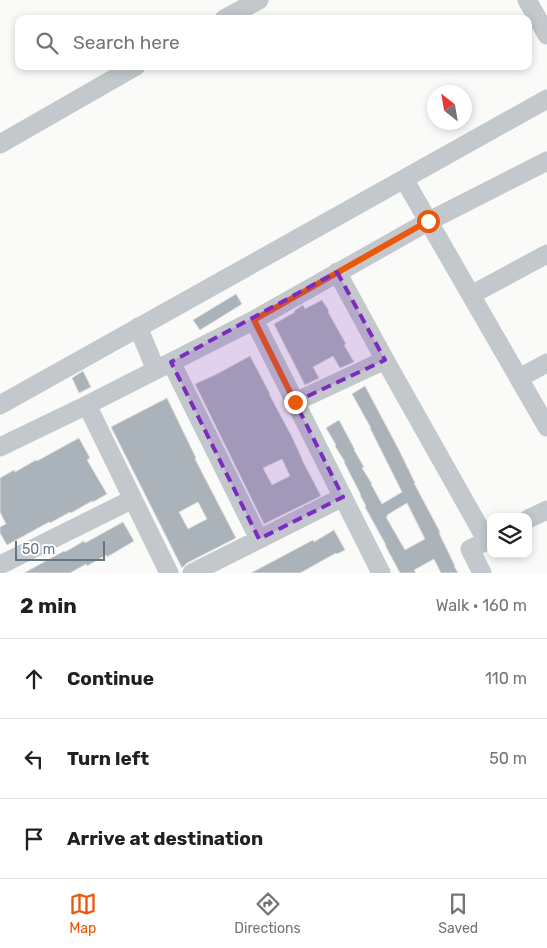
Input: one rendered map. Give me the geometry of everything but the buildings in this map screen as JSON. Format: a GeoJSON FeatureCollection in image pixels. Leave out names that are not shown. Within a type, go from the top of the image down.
{"type":"FeatureCollection","features":[{"type":"Feature","properties":{"kind":"street"},"geometry":{"type":"LineString","coordinates":[[231,15],[259,0]]}},
{"type":"Feature","properties":{"kind":"street"},"geometry":{"type":"LineString","coordinates":[[527,0],[547,35]]}},
{"type":"Feature","properties":{"kind":"street"},"geometry":{"type":"LineString","coordinates":[[0,144],[129,70]]}},
{"type":"Feature","properties":{"kind":"street"},"geometry":{"type":"LineString","coordinates":[[0,404],[547,99]]}},
{"type":"Feature","properties":{"kind":"street"},"geometry":{"type":"LineString","coordinates":[[0,447],[254,320],[428,221],[547,160]]}},
{"type":"Feature","properties":{"kind":"street"},"geometry":{"type":"LineString","coordinates":[[404,179],[547,427]]}},
{"type":"Feature","properties":{"kind":"street"},"geometry":{"type":"LineString","coordinates":[[471,295],[547,254]]}},
{"type":"Feature","properties":{"kind":"street"},"geometry":{"type":"LineString","coordinates":[[337,272],[385,360],[487,537]]}},
{"type":"Feature","properties":{"kind":"street"},"geometry":{"type":"LineString","coordinates":[[254,320],[381,573]]}},
{"type":"Feature","properties":{"kind":"street"},"geometry":{"type":"LineString","coordinates":[[138,327],[163,366],[259,539]]}},
{"type":"Feature","properties":{"kind":"street"},"geometry":{"type":"LineString","coordinates":[[295,402],[385,360]]}},
{"type":"Feature","properties":{"kind":"street"},"geometry":{"type":"LineString","coordinates":[[519,378],[547,363]]}},
{"type":"Feature","properties":{"kind":"street"},"geometry":{"type":"LineString","coordinates":[[87,405],[169,573]]}},
{"type":"Feature","properties":{"kind":"street"},"geometry":{"type":"LineString","coordinates":[[192,573],[343,497]]}},
{"type":"Feature","properties":{"kind":"street"},"geometry":{"type":"LineString","coordinates":[[0,565],[133,498]]}},
{"type":"Feature","properties":{"kind":"street"},"geometry":{"type":"LineString","coordinates":[[532,517],[547,510]]}},
{"type":"Feature","properties":{"kind":"street"},"geometry":{"type":"LineString","coordinates":[[482,573],[470,549],[487,541]]}},
{"type":"Feature","properties":{"kind":"highlighted area"},"geometry":{"type":"Polygon","coordinates":[[[337,272],[385,360],[295,402],[343,497],[259,539],[171,362],[337,272]]]}},
{"type":"Feature","properties":{"kind":"route"},"geometry":{"type":"LineString","coordinates":[[295,402],[254,320],[428,221]]}}]}
